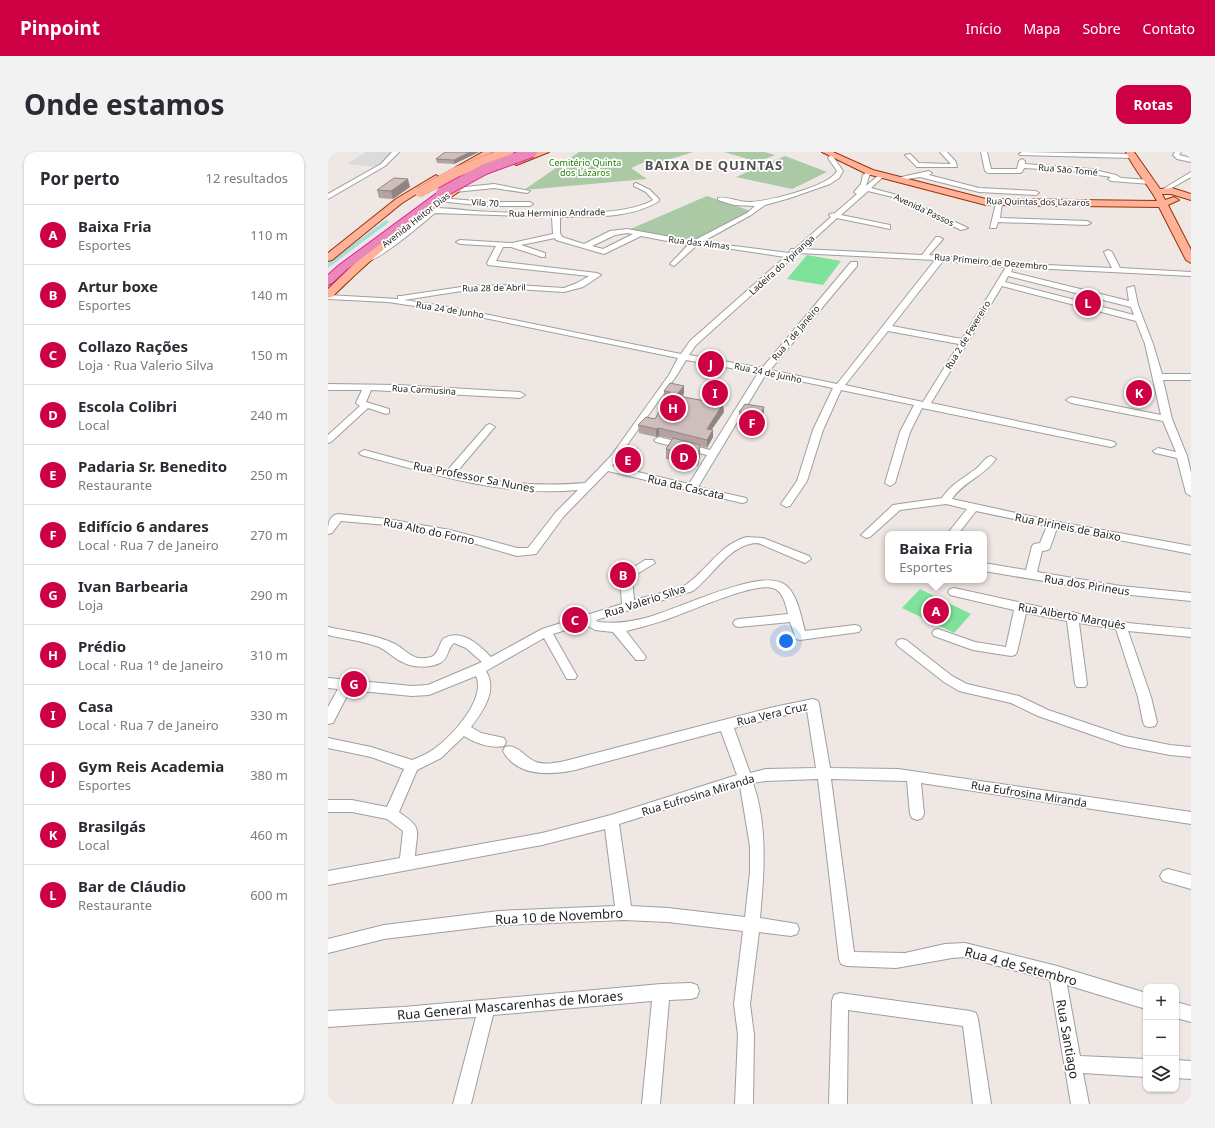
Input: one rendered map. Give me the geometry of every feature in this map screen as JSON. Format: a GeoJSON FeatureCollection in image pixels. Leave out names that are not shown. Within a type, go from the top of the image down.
{"type":"FeatureCollection","features":[{"type":"Feature","properties":{"kind":"highway"},"geometry":{"type":"LineString","coordinates":[[328,273],[468,173],[522,152]]}},
{"type":"Feature","properties":{"kind":"highway"},"geometry":{"type":"LineString","coordinates":[[328,281],[342,268],[438,195],[484,169],[532,152]]}},
{"type":"Feature","properties":{"kind":"main road","name":"Avenida Heitor Dias"},"geometry":{"type":"LineString","coordinates":[[331,256],[410,193],[431,180],[489,152]]}},
{"type":"Feature","properties":{"kind":"main road","name":"Avenida Heitor Dias"},"geometry":{"type":"LineString","coordinates":[[331,256],[420,192],[456,172],[508,152]]}},
{"type":"Feature","properties":{"kind":"main road","name":"Avenida Heitor Dias"},"geometry":{"type":"LineString","coordinates":[[328,297],[359,264],[430,210],[438,195],[455,190],[484,175],[497,167],[508,152]]}},
{"type":"Feature","properties":{"kind":"main road"},"geometry":{"type":"LineString","coordinates":[[484,175],[545,152]]}},
{"type":"Feature","properties":{"kind":"main road","name":"Rua Quintas dos Lazaros"},"geometry":{"type":"LineString","coordinates":[[829,153],[867,174],[882,175],[974,199],[999,203],[1190,196]]}},
{"type":"Feature","properties":{"kind":"main road"},"geometry":{"type":"LineString","coordinates":[[1131,154],[1159,198],[1191,260]]}},
{"type":"Feature","properties":{"kind":"main road"},"geometry":{"type":"LineString","coordinates":[[473,161],[492,158],[502,161]]}},
{"type":"Feature","properties":{"kind":"main road"},"geometry":{"type":"LineString","coordinates":[[1148,182],[1166,189],[1176,196]]}},
{"type":"Feature","properties":{"kind":"street"},"geometry":{"type":"LineString","coordinates":[[328,197],[383,165],[396,152]]}},
{"type":"Feature","properties":{"kind":"street"},"geometry":{"type":"LineString","coordinates":[[908,155],[917,165],[937,167],[955,166],[943,152]]}},
{"type":"Feature","properties":{"kind":"street","name":"Rua Sāo Tomé"},"geometry":{"type":"LineString","coordinates":[[984,152],[988,171],[1021,169],[1098,172],[1116,177]]}},
{"type":"Feature","properties":{"kind":"street"},"geometry":{"type":"LineString","coordinates":[[1178,152],[1176,155],[1178,158],[1191,160]]}},
{"type":"Feature","properties":{"kind":"street"},"geometry":{"type":"LineString","coordinates":[[720,199],[741,205],[762,204],[834,180],[840,171],[829,153]]}},
{"type":"Feature","properties":{"kind":"street"},"geometry":{"type":"LineString","coordinates":[[1021,169],[1022,153],[1131,154]]}},
{"type":"Feature","properties":{"kind":"street"},"geometry":{"type":"LineString","coordinates":[[895,179],[940,171],[937,167]]}},
{"type":"Feature","properties":{"kind":"street","name":"Ladeira do Ypiranga"},"geometry":{"type":"LineString","coordinates":[[864,189],[867,174]]}},
{"type":"Feature","properties":{"kind":"street"},"geometry":{"type":"LineString","coordinates":[[1166,189],[1191,174]]}},
{"type":"Feature","properties":{"kind":"street","name":"Ladeira do Ypiranga"},"geometry":{"type":"LineString","coordinates":[[532,550],[560,514],[586,486],[606,468],[624,446],[673,375],[690,342],[834,215],[882,175]]}},
{"type":"Feature","properties":{"kind":"street"},"geometry":{"type":"LineString","coordinates":[[921,175],[979,190],[1036,193]]}},
{"type":"Feature","properties":{"kind":"street"},"geometry":{"type":"LineString","coordinates":[[1104,179],[1116,177],[1148,182]]}},
{"type":"Feature","properties":{"kind":"street","name":"Rua Herminio Andrade"},"geometry":{"type":"LineString","coordinates":[[430,210],[503,215],[556,215],[630,211],[648,207],[655,203],[657,200],[654,195],[636,185]]}},
{"type":"Feature","properties":{"kind":"street"},"geometry":{"type":"LineString","coordinates":[[455,190],[494,186],[526,191]]}},
{"type":"Feature","properties":{"kind":"street","name":"Avenida Passos"},"geometry":{"type":"LineString","coordinates":[[864,189],[895,196],[964,228]]}},
{"type":"Feature","properties":{"kind":"street","name":"Vila 70"},"geometry":{"type":"LineString","coordinates":[[438,195],[487,204],[530,204]]}},
{"type":"Feature","properties":{"kind":"street"},"geometry":{"type":"LineString","coordinates":[[992,227],[996,220],[999,203]]}},
{"type":"Feature","properties":{"kind":"street"},"geometry":{"type":"LineString","coordinates":[[674,264],[684,252],[750,214],[762,204]]}},
{"type":"Feature","properties":{"kind":"street"},"geometry":{"type":"LineString","coordinates":[[556,215],[557,235]]}},
{"type":"Feature","properties":{"kind":"street"},"geometry":{"type":"LineString","coordinates":[[834,215],[887,228]]}},
{"type":"Feature","properties":{"kind":"street"},"geometry":{"type":"LineString","coordinates":[[996,220],[1087,223]]}},
{"type":"Feature","properties":{"kind":"street","name":"Rua das Almas"},"geometry":{"type":"LineString","coordinates":[[585,246],[619,232],[640,234],[696,244],[791,253]]}},
{"type":"Feature","properties":{"kind":"street"},"geometry":{"type":"LineString","coordinates":[[512,245],[557,235],[604,252],[640,234]]}},
{"type":"Feature","properties":{"kind":"street"},"geometry":{"type":"LineString","coordinates":[[924,257],[939,239]]}},
{"type":"Feature","properties":{"kind":"street"},"geometry":{"type":"LineString","coordinates":[[460,242],[512,245],[542,255]]}},
{"type":"Feature","properties":{"kind":"street","name":"Rua 28 de Abril"},"geometry":{"type":"LineString","coordinates":[[388,300],[473,288],[516,287],[564,290],[580,285],[597,275],[491,263],[501,244]]}},
{"type":"Feature","properties":{"kind":"street"},"geometry":{"type":"LineString","coordinates":[[1108,252],[1117,271]]}},
{"type":"Feature","properties":{"kind":"street","name":"Rua Primeiro de Dezembro"},"geometry":{"type":"LineString","coordinates":[[791,253],[924,257],[1011,265],[1191,274]]}},
{"type":"Feature","properties":{"kind":"street"},"geometry":{"type":"LineString","coordinates":[[786,504],[802,481],[818,430],[838,388],[888,328],[941,258]]}},
{"type":"Feature","properties":{"kind":"street","name":"Rua 7 de Janeiro"},"geometry":{"type":"LineString","coordinates":[[692,488],[763,371],[854,264]]}},
{"type":"Feature","properties":{"kind":"street","name":"Rua 2 de Fevereiro"},"geometry":{"type":"LineString","coordinates":[[890,483],[905,432],[964,342],[1011,265]]}},
{"type":"Feature","properties":{"kind":"street"},"geometry":{"type":"LineString","coordinates":[[1007,273],[1050,282],[1134,305]]}},
{"type":"Feature","properties":{"kind":"street"},"geometry":{"type":"LineString","coordinates":[[1001,283],[1139,319]]}},
{"type":"Feature","properties":{"kind":"street"},"geometry":{"type":"LineString","coordinates":[[1131,288],[1134,305],[1149,344],[1158,377],[1166,419],[1178,440],[1191,493]]}},
{"type":"Feature","properties":{"kind":"street"},"geometry":{"type":"LineString","coordinates":[[328,297],[328,306]]}},
{"type":"Feature","properties":{"kind":"street","name":"Rua 24 de Junho"},"geometry":{"type":"LineString","coordinates":[[328,297],[388,300],[455,310],[681,357],[763,371],[838,388],[1111,444]]}},
{"type":"Feature","properties":{"kind":"street"},"geometry":{"type":"LineString","coordinates":[[888,328],[964,342]]}},
{"type":"Feature","properties":{"kind":"street"},"geometry":{"type":"LineString","coordinates":[[1158,377],[1191,377]]}},
{"type":"Feature","properties":{"kind":"street","name":"Rua Carmusina"},"geometry":{"type":"LineString","coordinates":[[328,387],[520,395]]}},
{"type":"Feature","properties":{"kind":"street"},"geometry":{"type":"LineString","coordinates":[[368,388],[361,402],[365,406],[386,410]]}},
{"type":"Feature","properties":{"kind":"street"},"geometry":{"type":"LineString","coordinates":[[1072,400],[1166,419]]}},
{"type":"Feature","properties":{"kind":"street"},"geometry":{"type":"LineString","coordinates":[[328,440],[365,406]]}},
{"type":"Feature","properties":{"kind":"street"},"geometry":{"type":"LineString","coordinates":[[448,475],[490,427]]}},
{"type":"Feature","properties":{"kind":"street"},"geometry":{"type":"LineString","coordinates":[[659,440],[713,454]]}},
{"type":"Feature","properties":{"kind":"street"},"geometry":{"type":"LineString","coordinates":[[1158,451],[1182,456]]}},
{"type":"Feature","properties":{"kind":"street","name":"Rua Professor Sa Nunes"},"geometry":{"type":"LineString","coordinates":[[364,453],[448,475],[529,489],[557,490],[586,486]]}},
{"type":"Feature","properties":{"kind":"street"},"geometry":{"type":"LineString","coordinates":[[866,535],[897,507],[946,500],[951,492],[965,479],[987,465],[992,459]]}},
{"type":"Feature","properties":{"kind":"street","name":"Rua da Cascata"},"geometry":{"type":"LineString","coordinates":[[606,468],[742,500]]}},
{"type":"Feature","properties":{"kind":"street","name":"Rua Pirineis de Baixo"},"geometry":{"type":"LineString","coordinates":[[946,500],[973,508],[1191,550]]}},
{"type":"Feature","properties":{"kind":"street"},"geometry":{"type":"LineString","coordinates":[[954,531],[973,508]]}},
{"type":"Feature","properties":{"kind":"street","name":"Rua Alto do Forno"},"geometry":{"type":"LineString","coordinates":[[329,529],[338,517],[361,519],[450,533],[517,552],[528,552],[532,550]]}},
{"type":"Feature","properties":{"kind":"street"},"geometry":{"type":"LineString","coordinates":[[1030,576],[1038,546],[1044,548],[1053,524]]}},
{"type":"Feature","properties":{"kind":"street","name":"Rua Valerio Silva"},"geometry":{"type":"LineString","coordinates":[[328,683],[398,691],[429,690],[484,667],[518,646],[546,632],[689,588],[701,579],[722,556],[747,540],[759,540],[805,559]]}},
{"type":"Feature","properties":{"kind":"street"},"geometry":{"type":"LineString","coordinates":[[628,606],[626,590],[628,581],[626,576],[649,563]]}},
{"type":"Feature","properties":{"kind":"street","name":"Rua dos Pirineus"},"geometry":{"type":"LineString","coordinates":[[987,568],[1030,576],[1121,590],[1191,597]]}},
{"type":"Feature","properties":{"kind":"street"},"geometry":{"type":"LineString","coordinates":[[588,620],[595,626],[618,628],[666,616],[744,588],[777,584],[781,587],[796,617],[800,636],[855,630]]}},
{"type":"Feature","properties":{"kind":"street","name":"Rua Alberto Marquês"},"geometry":{"type":"LineString","coordinates":[[954,592],[1022,607],[1121,625],[1191,633]]}},
{"type":"Feature","properties":{"kind":"street"},"geometry":{"type":"LineString","coordinates":[[938,633],[974,646],[1011,652],[1022,607]]}},
{"type":"Feature","properties":{"kind":"street"},"geometry":{"type":"LineString","coordinates":[[1072,616],[1081,684]]}},
{"type":"Feature","properties":{"kind":"street"},"geometry":{"type":"LineString","coordinates":[[739,623],[796,617]]}},
{"type":"Feature","properties":{"kind":"street"},"geometry":{"type":"LineString","coordinates":[[1121,625],[1124,641],[1148,709],[1150,722]]}},
{"type":"Feature","properties":{"kind":"street"},"geometry":{"type":"LineString","coordinates":[[618,628],[640,658]]}},
{"type":"Feature","properties":{"kind":"street"},"geometry":{"type":"LineString","coordinates":[[328,631],[389,647],[404,658],[412,661],[435,660],[440,658],[446,643],[450,640],[460,640],[471,646],[484,667],[485,688],[474,713],[463,728],[440,752],[412,766],[392,814]]}},
{"type":"Feature","properties":{"kind":"street"},"geometry":{"type":"LineString","coordinates":[[546,632],[571,676]]}},
{"type":"Feature","properties":{"kind":"street"},"geometry":{"type":"LineString","coordinates":[[902,643],[955,683],[964,688],[1018,701],[1043,713],[1124,741],[1170,750],[1191,752]]}},
{"type":"Feature","properties":{"kind":"street"},"geometry":{"type":"LineString","coordinates":[[328,720],[346,685]]}},
{"type":"Feature","properties":{"kind":"street","name":"Rua Vera Cruz"},"geometry":{"type":"LineString","coordinates":[[510,751],[528,766],[539,769],[550,769],[575,765],[726,725],[813,704],[847,959]]}},
{"type":"Feature","properties":{"kind":"street"},"geometry":{"type":"LineString","coordinates":[[726,725],[745,778],[753,816],[756,846],[757,872],[742,1004],[746,1035],[744,1104]]}},
{"type":"Feature","properties":{"kind":"street"},"geometry":{"type":"LineString","coordinates":[[463,728],[471,735],[482,740],[499,742]]}},
{"type":"Feature","properties":{"kind":"street"},"geometry":{"type":"LineString","coordinates":[[328,743],[394,758],[412,766]]}},
{"type":"Feature","properties":{"kind":"street","name":"Rua Eufrosina Miranda"},"geometry":{"type":"LineString","coordinates":[[328,878],[542,839],[610,821],[745,778],[788,773],[913,776],[1191,818]]}},
{"type":"Feature","properties":{"kind":"street"},"geometry":{"type":"LineString","coordinates":[[913,776],[917,814]]}},
{"type":"Feature","properties":{"kind":"street"},"geometry":{"type":"LineString","coordinates":[[328,806],[339,805],[358,807],[392,814],[410,828],[407,863]]}},
{"type":"Feature","properties":{"kind":"street"},"geometry":{"type":"LineString","coordinates":[[610,821],[624,913]]}},
{"type":"Feature","properties":{"kind":"street"},"geometry":{"type":"LineString","coordinates":[[1168,876],[1191,882]]}},
{"type":"Feature","properties":{"kind":"street","name":"Rua 10 de Novembro"},"geometry":{"type":"LineString","coordinates":[[328,946],[384,932],[499,918],[624,913],[668,914],[791,929]]}},
{"type":"Feature","properties":{"kind":"street","name":"Rua 4 de Setembro"},"geometry":{"type":"LineString","coordinates":[[847,959],[895,961],[913,959],[952,950],[965,950],[1057,974],[1143,1000]]}},
{"type":"Feature","properties":{"kind":"street","name":"Rua Santiago"},"geometry":{"type":"LineString","coordinates":[[1057,974],[1080,1104]]}},
{"type":"Feature","properties":{"kind":"street","name":"Rua General Mascarenhas de Moraes"},"geometry":{"type":"LineString","coordinates":[[328,1019],[486,1008],[661,992],[691,991]]}},
{"type":"Feature","properties":{"kind":"street"},"geometry":{"type":"LineString","coordinates":[[651,1104],[661,992]]}},
{"type":"Feature","properties":{"kind":"street"},"geometry":{"type":"LineString","coordinates":[[838,1104],[840,1001],[970,1019],[982,1104]]}},
{"type":"Feature","properties":{"kind":"street"},"geometry":{"type":"LineString","coordinates":[[462,1104],[486,1008]]}},
{"type":"Feature","properties":{"kind":"street"},"geometry":{"type":"LineString","coordinates":[[1179,1011],[1191,1014]]}},
{"type":"Feature","properties":{"kind":"street"},"geometry":{"type":"LineString","coordinates":[[1073,1064],[1143,1068]]}},
{"type":"Feature","properties":{"kind":"street"},"geometry":{"type":"LineString","coordinates":[[1179,1069],[1191,1070]]}},
{"type":"Feature","properties":{"kind":"shaded area"},"geometry":{"type":"Polygon","coordinates":[[[366,152],[391,152],[377,167],[347,164],[366,152]]]}},
{"type":"Feature","properties":{"kind":"green space","name":"Cemitério Quinta dos Lázaros"},"geometry":{"type":"Polygon","coordinates":[[[579,152],[693,152],[658,163],[649,160],[631,168],[647,179],[524,190],[579,152]]]}},
{"type":"Feature","properties":{"kind":"green space"},"geometry":{"type":"Polygon","coordinates":[[[724,152],[765,152],[775,155],[758,162],[724,152]]]}},
{"type":"Feature","properties":{"kind":"green space"},"geometry":{"type":"Polygon","coordinates":[[[785,156],[827,172],[792,189],[736,177],[785,156]]]}},
{"type":"Feature","properties":{"kind":"green space"},"geometry":{"type":"Polygon","coordinates":[[[707,196],[751,211],[695,240],[628,230],[707,196]]]}},
{"type":"Feature","properties":{"kind":"green space"},"geometry":{"type":"Polygon","coordinates":[[[807,255],[841,261],[823,285],[787,279],[807,255]]]}},
{"type":"Feature","properties":{"kind":"green space"},"geometry":{"type":"Polygon","coordinates":[[[920,589],[971,614],[954,633],[902,608],[920,589]]]}},
{"type":"Feature","properties":{"kind":"building"},"geometry":{"type":"Polygon","coordinates":[[[445,152],[470,152],[454,160],[436,159],[445,152]]]}},
{"type":"Feature","properties":{"kind":"building"},"geometry":{"type":"Polygon","coordinates":[[[394,178],[408,179],[391,191],[377,190],[394,178]]]}},
{"type":"Feature","properties":{"kind":"building"},"geometry":{"type":"Polygon","coordinates":[[[670,383],[684,386],[677,394],[683,395],[683,397],[723,404],[707,429],[713,430],[707,440],[659,428],[656,429],[638,425],[646,417],[655,419],[670,392],[664,391],[670,383]]]}},
{"type":"Feature","properties":{"kind":"building"},"geometry":{"type":"Polygon","coordinates":[[[745,404],[764,407],[760,415],[739,412],[745,404]]]}},
{"type":"Feature","properties":{"kind":"building"},"geometry":{"type":"Polygon","coordinates":[[[673,438],[700,445],[698,457],[666,449],[673,438]]]}},
{"type":"Feature","properties":{"kind":"building"},"geometry":{"type":"Polygon","coordinates":[[[626,446],[638,449],[630,464],[616,461],[626,446]]]}},
{"type":"Feature","properties":{"kind":"waterway"},"geometry":{"type":"LineString","coordinates":[[328,266],[386,222]]}},
{"type":"Feature","properties":{"kind":"place","name":"Bar de Cláudio"},"geometry":{"type":"Point","coordinates":[1088,303]}},
{"type":"Feature","properties":{"kind":"place","name":"Gym Reis Academia"},"geometry":{"type":"Point","coordinates":[711,364]}},
{"type":"Feature","properties":{"kind":"place","name":"Casa"},"geometry":{"type":"Point","coordinates":[715,393]}},
{"type":"Feature","properties":{"kind":"place","name":"Brasilgás"},"geometry":{"type":"Point","coordinates":[1139,393]}},
{"type":"Feature","properties":{"kind":"place","name":"Prédio"},"geometry":{"type":"Point","coordinates":[673,408]}},
{"type":"Feature","properties":{"kind":"place","name":"Edifício 6 andares"},"geometry":{"type":"Point","coordinates":[752,423]}},
{"type":"Feature","properties":{"kind":"place","name":"Escola Colibri"},"geometry":{"type":"Point","coordinates":[684,457]}},
{"type":"Feature","properties":{"kind":"place","name":"Padaria Sr. Benedito"},"geometry":{"type":"Point","coordinates":[628,460]}},
{"type":"Feature","properties":{"kind":"place","name":"Artur boxe"},"geometry":{"type":"Point","coordinates":[623,575]}},
{"type":"Feature","properties":{"kind":"place","name":"Baixa Fria"},"geometry":{"type":"Point","coordinates":[936,611]}},
{"type":"Feature","properties":{"kind":"place","name":"Collazo Rações"},"geometry":{"type":"Point","coordinates":[575,620]}},
{"type":"Feature","properties":{"kind":"place","name":"Ivan Barbearia"},"geometry":{"type":"Point","coordinates":[354,684]}},
{"type":"Feature","properties":{"kind":"district","name":"BAIXA DE QUINTAS"},"geometry":{"type":"Point","coordinates":[714,165]}}]}
